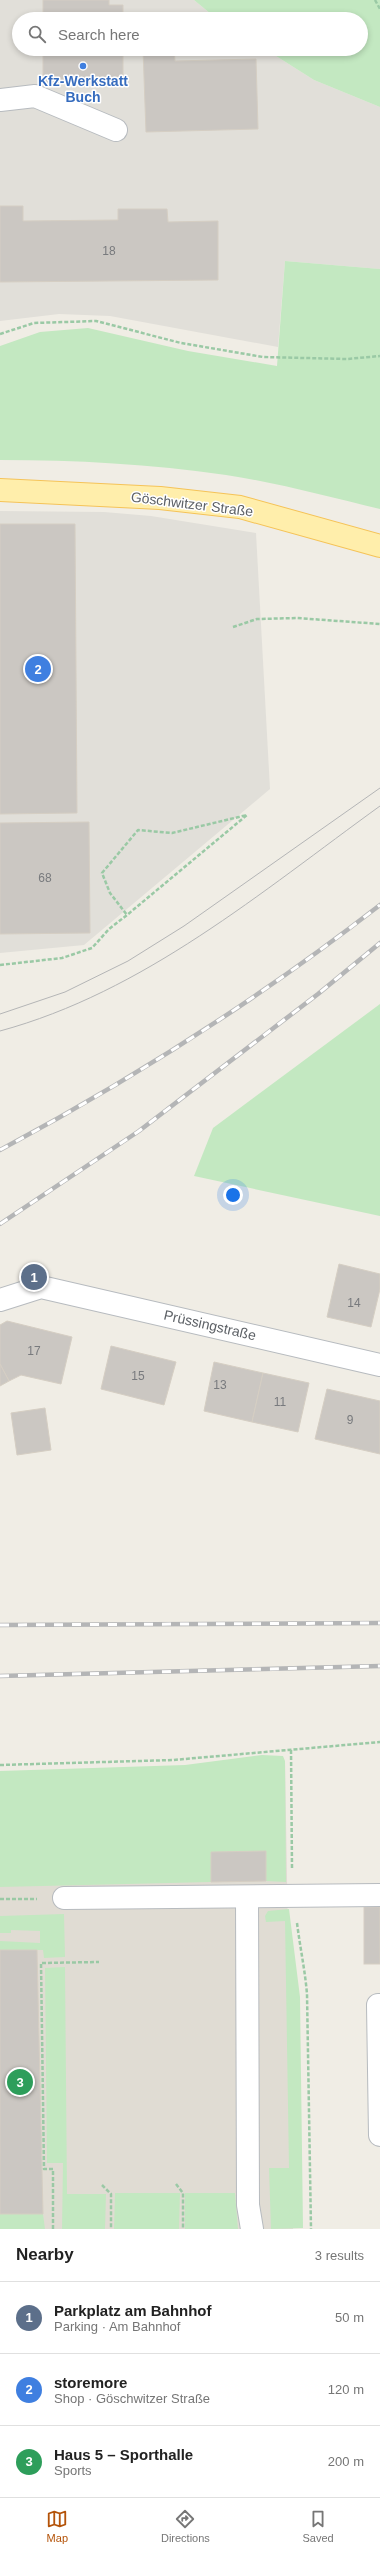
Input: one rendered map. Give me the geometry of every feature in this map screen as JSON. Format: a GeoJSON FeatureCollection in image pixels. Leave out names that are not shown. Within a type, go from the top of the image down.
{"type":"FeatureCollection","features":[{"type":"Feature","properties":{"kind":"main road","name":"Göschwitzer Straße"},"geometry":{"type":"LineString","coordinates":[[0,490],[160,498],[240,507],[380,546]]}},
{"type":"Feature","properties":{"kind":"street"},"geometry":{"type":"LineString","coordinates":[[0,100],[35,96],[116,130]]}},
{"type":"Feature","properties":{"kind":"street","name":"Prüssingstraße"},"geometry":{"type":"LineString","coordinates":[[0,1300],[41,1287],[380,1365]]}},
{"type":"Feature","properties":{"kind":"street"},"geometry":{"type":"LineString","coordinates":[[64,1898],[380,1895]]}},
{"type":"Feature","properties":{"kind":"street"},"geometry":{"type":"LineString","coordinates":[[247,1897],[248,2205],[252,2229]]}},
{"type":"Feature","properties":{"kind":"street"},"geometry":{"type":"LineString","coordinates":[[380,2005],[378,2005],[380,2135]]}},
{"type":"Feature","properties":{"kind":"path"},"geometry":{"type":"LineString","coordinates":[[374,0],[380,9]]}},
{"type":"Feature","properties":{"kind":"path"},"geometry":{"type":"LineString","coordinates":[[0,334],[34,323],[96,321],[181,343],[263,357],[347,358],[380,356]]}},
{"type":"Feature","properties":{"kind":"path"},"geometry":{"type":"LineString","coordinates":[[233,627],[257,619],[297,618],[380,624]]}},
{"type":"Feature","properties":{"kind":"path"},"geometry":{"type":"LineString","coordinates":[[0,965],[62,958],[92,948],[109,929],[127,915],[247,815],[172,833],[138,830],[102,873],[110,893],[127,915]]}},
{"type":"Feature","properties":{"kind":"path"},"geometry":{"type":"LineString","coordinates":[[0,1765],[173,1760],[257,1751],[291,1750],[380,1742]]}},
{"type":"Feature","properties":{"kind":"path"},"geometry":{"type":"LineString","coordinates":[[291,1750],[292,1896],[308,1994],[311,2229]]}},
{"type":"Feature","properties":{"kind":"path"},"geometry":{"type":"LineString","coordinates":[[0,1899],[64,1898]]}},
{"type":"Feature","properties":{"kind":"path"},"geometry":{"type":"LineString","coordinates":[[53,2229],[53,2169],[44,2169],[41,1963],[99,1962]]}},
{"type":"Feature","properties":{"kind":"path"},"geometry":{"type":"LineString","coordinates":[[176,2184],[183,2193],[183,2229]]}},
{"type":"Feature","properties":{"kind":"path"},"geometry":{"type":"LineString","coordinates":[[102,2185],[111,2194],[110,2229]]}},
{"type":"Feature","properties":{"kind":"shaded area"},"geometry":{"type":"Polygon","coordinates":[[[0,0],[194,0],[209,12],[12,12],[12,56],[276,56],[314,80],[380,107],[380,269],[285,261],[278,347],[110,316],[59,314],[0,321],[0,0]]]}},
{"type":"Feature","properties":{"kind":"shaded area"},"geometry":{"type":"Polygon","coordinates":[[[0,511],[104,512],[151,516],[256,533],[270,789],[84,945],[0,953],[0,511]]]}},
{"type":"Feature","properties":{"kind":"shaded area"},"geometry":{"type":"Polygon","coordinates":[[[285,1761],[293,2229],[0,2229],[0,1776],[109,1775],[285,1761]]]}},
{"type":"Feature","properties":{"kind":"green space"},"geometry":{"type":"Polygon","coordinates":[[[194,0],[380,0],[380,107],[314,80],[276,56],[368,56],[368,12],[209,12],[194,0]]]}},
{"type":"Feature","properties":{"kind":"green space"},"geometry":{"type":"Polygon","coordinates":[[[285,261],[380,269],[380,509],[265,482],[198,471],[113,463],[0,460],[0,346],[40,332],[88,328],[188,351],[277,366],[285,261]]]}},
{"type":"Feature","properties":{"kind":"green space"},"geometry":{"type":"Polygon","coordinates":[[[380,1004],[380,1216],[194,1176],[213,1128],[380,1004]]]}},
{"type":"Feature","properties":{"kind":"green space"},"geometry":{"type":"Polygon","coordinates":[[[262,1755],[283,1756],[285,1761],[286,1882],[266,1881],[266,1852],[211,1853],[211,1882],[0,1887],[0,1771],[185,1765],[262,1755]]]}},
{"type":"Feature","properties":{"kind":"green space"},"geometry":{"type":"Polygon","coordinates":[[[289,1909],[300,1997],[303,2228],[271,2229],[269,2168],[289,2168],[285,1921],[266,1922],[265,1916],[268,1911],[289,1909]]]}},
{"type":"Feature","properties":{"kind":"green space"},"geometry":{"type":"Polygon","coordinates":[[[64,1914],[65,1957],[44,1958],[43,1950],[0,1950],[0,1941],[40,1943],[40,1931],[11,1930],[11,1933],[0,1933],[0,1916],[64,1914]]]}},
{"type":"Feature","properties":{"kind":"green space"},"geometry":{"type":"Polygon","coordinates":[[[65,1967],[67,2194],[106,2194],[105,2229],[62,2229],[63,2163],[47,2163],[45,1968],[65,1967]]]}},
{"type":"Feature","properties":{"kind":"green space"},"geometry":{"type":"Polygon","coordinates":[[[115,2193],[180,2193],[179,2229],[114,2229],[115,2193]]]}},
{"type":"Feature","properties":{"kind":"green space"},"geometry":{"type":"Polygon","coordinates":[[[185,2193],[235,2193],[238,2229],[185,2229],[185,2193]]]}},
{"type":"Feature","properties":{"kind":"green space"},"geometry":{"type":"Polygon","coordinates":[[[0,2214],[43,2214],[45,2229],[0,2229],[0,2214]]]}},
{"type":"Feature","properties":{"kind":"building"},"geometry":{"type":"Polygon","coordinates":[[[43,0],[109,0],[109,5],[123,5],[123,12],[43,12],[43,0]]]}},
{"type":"Feature","properties":{"kind":"building","name":"Kfz-Werkstatt Buch"},"geometry":{"type":"Polygon","coordinates":[[[43,56],[123,56],[123,84],[43,84],[43,56]]]}},
{"type":"Feature","properties":{"kind":"building"},"geometry":{"type":"Polygon","coordinates":[[[143,56],[175,56],[175,61],[256,59],[258,129],[146,132],[143,56]]]}},
{"type":"Feature","properties":{"kind":"building"},"geometry":{"type":"Polygon","coordinates":[[[0,206],[23,206],[23,221],[118,220],[118,209],[167,209],[168,222],[218,221],[218,280],[0,282],[0,206]]]}},
{"type":"Feature","properties":{"kind":"building"},"geometry":{"type":"Polygon","coordinates":[[[0,524],[75,524],[77,813],[0,814],[0,524]]]}},
{"type":"Feature","properties":{"kind":"building"},"geometry":{"type":"Polygon","coordinates":[[[89,822],[90,933],[0,934],[0,823],[89,822]]]}},
{"type":"Feature","properties":{"kind":"building"},"geometry":{"type":"Polygon","coordinates":[[[339,1264],[380,1274],[380,1289],[371,1327],[327,1317],[339,1264]]]}},
{"type":"Feature","properties":{"kind":"building"},"geometry":{"type":"Polygon","coordinates":[[[7,1321],[72,1337],[61,1384],[21,1375],[9,1381],[0,1364],[0,1325],[7,1321]]]}},
{"type":"Feature","properties":{"kind":"building"},"geometry":{"type":"Polygon","coordinates":[[[111,1346],[176,1362],[164,1405],[101,1389],[111,1346]]]}},
{"type":"Feature","properties":{"kind":"building"},"geometry":{"type":"Polygon","coordinates":[[[214,1362],[263,1373],[252,1422],[204,1411],[214,1362]]]}},
{"type":"Feature","properties":{"kind":"building"},"geometry":{"type":"Polygon","coordinates":[[[0,1364],[9,1381],[0,1386],[0,1364]]]}},
{"type":"Feature","properties":{"kind":"building"},"geometry":{"type":"Polygon","coordinates":[[[263,1373],[309,1383],[298,1432],[252,1422],[263,1373]]]}},
{"type":"Feature","properties":{"kind":"building"},"geometry":{"type":"Polygon","coordinates":[[[327,1389],[380,1401],[380,1454],[315,1439],[327,1389]]]}},
{"type":"Feature","properties":{"kind":"building"},"geometry":{"type":"Polygon","coordinates":[[[45,1408],[51,1450],[17,1455],[11,1413],[45,1408]]]}},
{"type":"Feature","properties":{"kind":"building"},"geometry":{"type":"Polygon","coordinates":[[[266,1851],[266,1881],[211,1882],[211,1852],[266,1851]]]}},
{"type":"Feature","properties":{"kind":"building"},"geometry":{"type":"Polygon","coordinates":[[[364,1907],[380,1907],[380,1964],[364,1964],[364,1907]]]}},
{"type":"Feature","properties":{"kind":"building"},"geometry":{"type":"Polygon","coordinates":[[[0,1950],[37,1950],[43,2214],[0,2214],[0,1950]]]}},
{"type":"Feature","properties":{"kind":"tram line"},"geometry":{"type":"LineString","coordinates":[[0,1014],[65,992],[128,961],[184,926],[380,788]]}},
{"type":"Feature","properties":{"kind":"tram line"},"geometry":{"type":"LineString","coordinates":[[0,1031],[53,1014],[103,991],[152,965],[245,905],[380,806]]}},
{"type":"Feature","properties":{"kind":"railway"},"geometry":{"type":"LineString","coordinates":[[0,1150],[99,1095],[195,1036],[289,973],[380,905]]}},
{"type":"Feature","properties":{"kind":"railway"},"geometry":{"type":"LineString","coordinates":[[0,1224],[139,1131],[318,994],[380,943]]}},
{"type":"Feature","properties":{"kind":"railway"},"geometry":{"type":"LineString","coordinates":[[0,1625],[380,1623]]}},
{"type":"Feature","properties":{"kind":"railway"},"geometry":{"type":"LineString","coordinates":[[0,1676],[380,1666]]}},
{"type":"Feature","properties":{"kind":"place","name":"Kfz-Werkstatt Buch"},"geometry":{"type":"Point","coordinates":[83,66]}},
{"type":"Feature","properties":{"kind":"place","name":"storemore"},"geometry":{"type":"Point","coordinates":[38,669]}},
{"type":"Feature","properties":{"kind":"place","name":"Parkplatz am Bahnhof"},"geometry":{"type":"Point","coordinates":[34,1277]}},
{"type":"Feature","properties":{"kind":"place","name":"Haus 5 – Sporthalle"},"geometry":{"type":"Point","coordinates":[20,2082]}}]}
